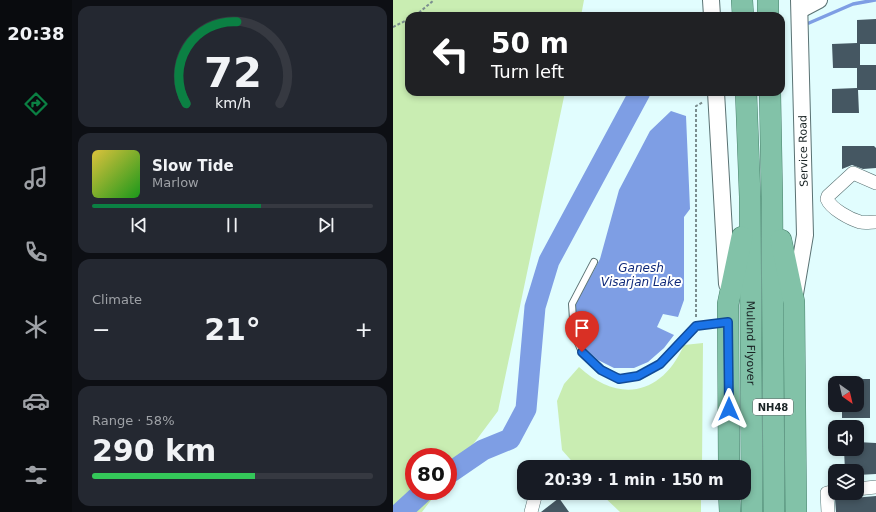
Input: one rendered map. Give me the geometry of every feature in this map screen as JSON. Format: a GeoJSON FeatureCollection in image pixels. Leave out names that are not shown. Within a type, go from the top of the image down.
{"type":"FeatureCollection","features":[{"type":"Feature","properties":{"kind":"highway"},"geometry":{"type":"LineString","coordinates":[[742,0],[743,12]]}},
{"type":"Feature","properties":{"kind":"highway"},"geometry":{"type":"LineString","coordinates":[[768,0],[768,12]]}},
{"type":"Feature","properties":{"kind":"highway","name":"NH48"},"geometry":{"type":"LineString","coordinates":[[746,96],[750,197]]}},
{"type":"Feature","properties":{"kind":"highway","name":"NH48"},"geometry":{"type":"LineString","coordinates":[[770,96],[773,198]]}},
{"type":"Feature","properties":{"kind":"highway"},"geometry":{"type":"LineString","coordinates":[[729,460],[728,313],[750,197]]}},
{"type":"Feature","properties":{"kind":"highway","name":"Mulund Flyover"},"geometry":{"type":"LineString","coordinates":[[750,197],[752,512]]}},
{"type":"Feature","properties":{"kind":"highway"},"geometry":{"type":"LineString","coordinates":[[773,198],[794,302],[796,512]]}},
{"type":"Feature","properties":{"kind":"highway","name":"Mulund Flyover"},"geometry":{"type":"LineString","coordinates":[[773,198],[774,512]]}},
{"type":"Feature","properties":{"kind":"highway"},"geometry":{"type":"LineString","coordinates":[[729,500],[730,512]]}},
{"type":"Feature","properties":{"kind":"street"},"geometry":{"type":"LineString","coordinates":[[711,0],[711,12]]}},
{"type":"Feature","properties":{"kind":"street"},"geometry":{"type":"LineString","coordinates":[[799,5],[819,0]]}},
{"type":"Feature","properties":{"kind":"street","name":"Service Road"},"geometry":{"type":"LineString","coordinates":[[794,302],[805,235],[799,5]]}},
{"type":"Feature","properties":{"kind":"street"},"geometry":{"type":"LineString","coordinates":[[716,96],[728,313]]}},
{"type":"Feature","properties":{"kind":"street"},"geometry":{"type":"LineString","coordinates":[[876,183],[853,173],[828,196],[827,199],[830,206],[856,221],[864,223],[876,222]]}},
{"type":"Feature","properties":{"kind":"street"},"geometry":{"type":"LineString","coordinates":[[864,488],[876,487]]}},
{"type":"Feature","properties":{"kind":"street"},"geometry":{"type":"LineString","coordinates":[[828,493],[828,512]]}},
{"type":"Feature","properties":{"kind":"street"},"geometry":{"type":"LineString","coordinates":[[531,512],[534,500]]}},
{"type":"Feature","properties":{"kind":"lane"},"geometry":{"type":"LineString","coordinates":[[594,262],[572,304],[574,334],[582,352],[601,370],[619,379],[638,376],[660,364],[696,326],[728,313]]}},
{"type":"Feature","properties":{"kind":"path"},"geometry":{"type":"LineString","coordinates":[[420,12],[434,0]]}},
{"type":"Feature","properties":{"kind":"path"},"geometry":{"type":"LineString","coordinates":[[393,27],[405,21]]}},
{"type":"Feature","properties":{"kind":"path"},"geometry":{"type":"LineString","coordinates":[[696,326],[696,106],[711,96]]}},
{"type":"Feature","properties":{"kind":"green space"},"geometry":{"type":"Polygon","coordinates":[[[393,0],[584,0],[582,12],[405,12],[405,96],[564,96],[498,411],[457,466],[457,448],[405,448],[405,500],[431,500],[422,512],[393,512],[393,0]]]}},
{"type":"Feature","properties":{"kind":"green space"},"geometry":{"type":"Polygon","coordinates":[[[703,343],[702,460],[571,460],[562,450],[557,401],[564,384],[579,367],[594,379],[609,386],[624,389],[638,389],[652,384],[664,375],[675,362],[684,345],[703,343]]]}},
{"type":"Feature","properties":{"kind":"green space"},"geometry":{"type":"Polygon","coordinates":[[[607,500],[701,500],[701,512],[620,512],[607,500]]]}},
{"type":"Feature","properties":{"kind":"water","name":"Ganesh Visarjan Lake"},"geometry":{"type":"Polygon","coordinates":[[[671,111],[686,116],[690,209],[684,217],[684,300],[678,317],[663,314],[657,327],[674,335],[664,348],[648,362],[634,368],[614,368],[598,360],[585,348],[576,325],[575,305],[600,259],[619,190],[650,131],[671,111]]]}},
{"type":"Feature","properties":{"kind":"building"},"geometry":{"type":"Polygon","coordinates":[[[876,19],[876,44],[860,44],[860,65],[876,65],[876,90],[858,90],[859,113],[832,113],[832,89],[857,88],[857,68],[833,68],[832,44],[857,43],[857,20],[876,19]]]}},
{"type":"Feature","properties":{"kind":"building"},"geometry":{"type":"Polygon","coordinates":[[[842,146],[874,146],[876,148],[876,168],[863,169],[852,165],[842,169],[842,146]]]}},
{"type":"Feature","properties":{"kind":"building"},"geometry":{"type":"Polygon","coordinates":[[[864,379],[870,379],[870,418],[842,418],[842,412],[864,412],[864,379]]]}},
{"type":"Feature","properties":{"kind":"building"},"geometry":{"type":"Polygon","coordinates":[[[864,442],[876,443],[876,474],[864,475],[864,464],[845,464],[844,456],[864,456],[864,442]]]}},
{"type":"Feature","properties":{"kind":"building"},"geometry":{"type":"Polygon","coordinates":[[[876,496],[876,512],[836,512],[835,500],[864,500],[864,497],[876,496]]]}},
{"type":"Feature","properties":{"kind":"building"},"geometry":{"type":"Polygon","coordinates":[[[556,500],[560,500],[569,512],[541,512],[556,500]]]}},
{"type":"Feature","properties":{"kind":"waterway"},"geometry":{"type":"LineString","coordinates":[[809,23],[853,4],[875,0]]}},
{"type":"Feature","properties":{"kind":"waterway"},"geometry":{"type":"LineString","coordinates":[[457,468],[483,450],[510,439],[526,409],[535,307],[549,261],[638,96]]}},
{"type":"Feature","properties":{"kind":"waterway"},"geometry":{"type":"LineString","coordinates":[[401,512],[414,500]]}},
{"type":"Feature","properties":{"kind":"route"},"geometry":{"type":"LineString","coordinates":[[582,352],[601,370],[619,379],[638,376],[660,364],[696,326],[728,322],[729,409]]}}]}
